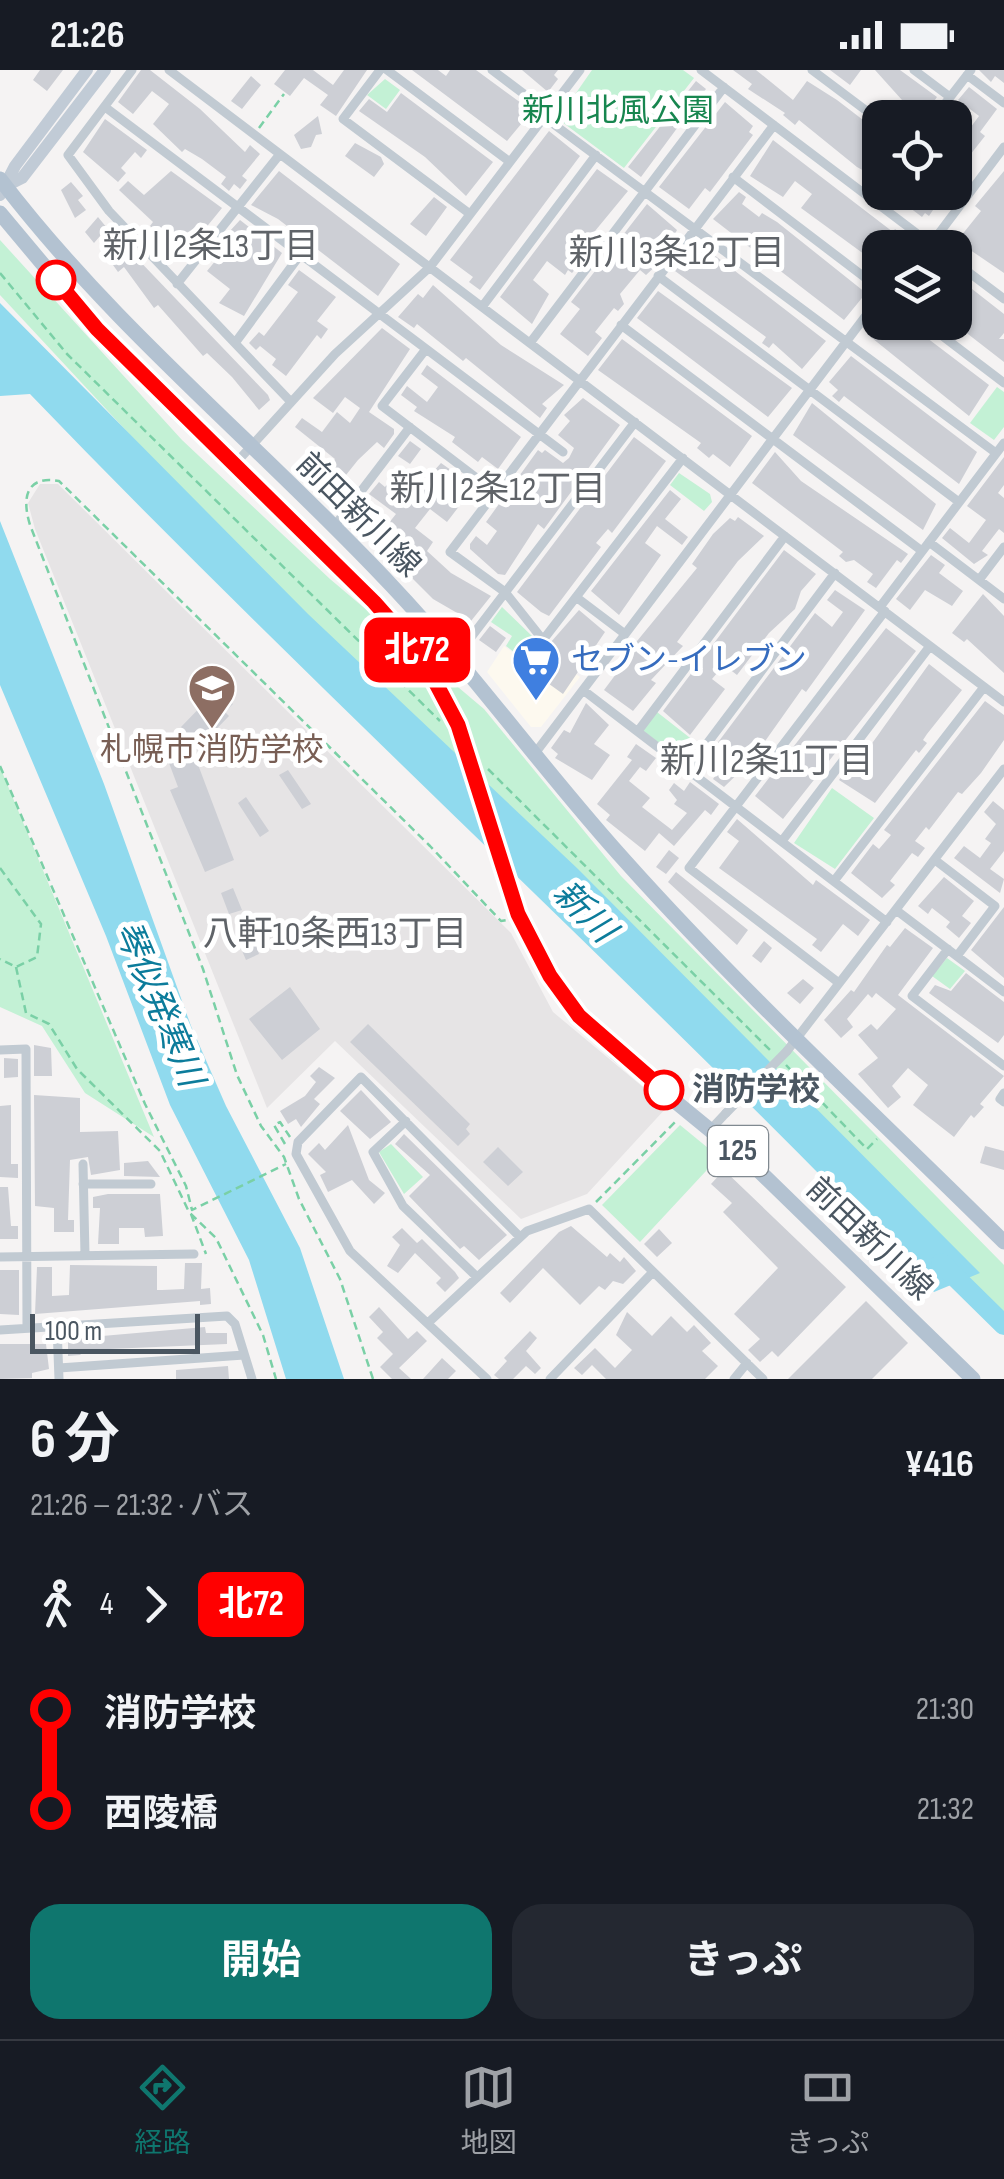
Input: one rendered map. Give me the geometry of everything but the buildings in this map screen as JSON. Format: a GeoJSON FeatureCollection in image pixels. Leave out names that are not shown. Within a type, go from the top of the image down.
{"type":"FeatureCollection","features":[{"type":"Feature","properties":{"kind":"main road","name":"前田新川線"},"geometry":{"type":"LineString","coordinates":[[2,187],[116,316],[333,528],[456,657],[534,756],[630,867],[1004,1242]]}},
{"type":"Feature","properties":{"kind":"main road","name":"前田新川線"},"geometry":{"type":"LineString","coordinates":[[0,213],[97,329],[391,618],[421,655],[444,695],[468,752],[513,917],[579,1016],[616,1053],[712,1128],[973,1379]]}},
{"type":"Feature","properties":{"kind":"street"},"geometry":{"type":"LineString","coordinates":[[2,187],[87,70]]}},
{"type":"Feature","properties":{"kind":"street"},"geometry":{"type":"LineString","coordinates":[[2,187],[22,178],[105,70]]}},
{"type":"Feature","properties":{"kind":"street"},"geometry":{"type":"LineString","coordinates":[[132,70],[68,154],[109,211],[291,402]]}},
{"type":"Feature","properties":{"kind":"street"},"geometry":{"type":"LineString","coordinates":[[169,70],[1004,702]]}},
{"type":"Feature","properties":{"kind":"street"},"geometry":{"type":"LineString","coordinates":[[470,214],[343,119],[384,70],[510,162]]}},
{"type":"Feature","properties":{"kind":"street"},"geometry":{"type":"LineString","coordinates":[[492,70],[596,154],[996,453]]}},
{"type":"Feature","properties":{"kind":"street"},"geometry":{"type":"LineString","coordinates":[[235,464],[291,402],[430,267],[580,70]]}},
{"type":"Feature","properties":{"kind":"street"},"geometry":{"type":"LineString","coordinates":[[701,70],[862,192]]}},
{"type":"Feature","properties":{"kind":"street"},"geometry":{"type":"LineString","coordinates":[[812,70],[862,108]]}},
{"type":"Feature","properties":{"kind":"street"},"geometry":{"type":"LineString","coordinates":[[914,70],[950,97]]}},
{"type":"Feature","properties":{"kind":"street"},"geometry":{"type":"LineString","coordinates":[[948,100],[969,73],[1004,103]]}},
{"type":"Feature","properties":{"kind":"street"},"geometry":{"type":"LineString","coordinates":[[530,343],[724,87]]}},
{"type":"Feature","properties":{"kind":"street"},"geometry":{"type":"LineString","coordinates":[[104,107],[563,452]]}},
{"type":"Feature","properties":{"kind":"street"},"geometry":{"type":"LineString","coordinates":[[683,458],[543,640],[505,592],[450,552],[774,126]]}},
{"type":"Feature","properties":{"kind":"street"},"geometry":{"type":"LineString","coordinates":[[938,230],[1004,147]]}},
{"type":"Feature","properties":{"kind":"street"},"geometry":{"type":"LineString","coordinates":[[177,284],[280,154]]}},
{"type":"Feature","properties":{"kind":"street"},"geometry":{"type":"LineString","coordinates":[[482,306],[596,154]]}},
{"type":"Feature","properties":{"kind":"street"},"geometry":{"type":"LineString","coordinates":[[732,177],[862,275]]}},
{"type":"Feature","properties":{"kind":"street"},"geometry":{"type":"LineString","coordinates":[[885,210],[910,230]]}},
{"type":"Feature","properties":{"kind":"street"},"geometry":{"type":"LineString","coordinates":[[235,344],[300,255]]}},
{"type":"Feature","properties":{"kind":"street"},"geometry":{"type":"LineString","coordinates":[[972,274],[1002,294]]}},
{"type":"Feature","properties":{"kind":"street"},"geometry":{"type":"LineString","coordinates":[[658,276],[959,502]]}},
{"type":"Feature","properties":{"kind":"street"},"geometry":{"type":"LineString","coordinates":[[534,756],[862,320]]}},
{"type":"Feature","properties":{"kind":"street"},"geometry":{"type":"LineString","coordinates":[[621,325],[772,439],[1004,599]]}},
{"type":"Feature","properties":{"kind":"street"},"geometry":{"type":"LineString","coordinates":[[948,340],[1004,383]]}},
{"type":"Feature","properties":{"kind":"street"},"geometry":{"type":"LineString","coordinates":[[426,349],[382,406],[495,492]]}},
{"type":"Feature","properties":{"kind":"street"},"geometry":{"type":"LineString","coordinates":[[456,657],[635,422]]}},
{"type":"Feature","properties":{"kind":"street"},"geometry":{"type":"LineString","coordinates":[[333,528],[410,427]]}},
{"type":"Feature","properties":{"kind":"street"},"geometry":{"type":"LineString","coordinates":[[840,983],[689,868],[1004,442]]}},
{"type":"Feature","properties":{"kind":"street"},"geometry":{"type":"LineString","coordinates":[[638,730],[786,536]]}},
{"type":"Feature","properties":{"kind":"street"},"geometry":{"type":"LineString","coordinates":[[979,580],[1004,547]]}},
{"type":"Feature","properties":{"kind":"street"},"geometry":{"type":"LineString","coordinates":[[688,769],[835,573]]}},
{"type":"Feature","properties":{"kind":"street"},"geometry":{"type":"LineString","coordinates":[[576,597],[624,634]]}},
{"type":"Feature","properties":{"kind":"street"},"geometry":{"type":"LineString","coordinates":[[782,841],[930,646]]}},
{"type":"Feature","properties":{"kind":"street"},"geometry":{"type":"LineString","coordinates":[[834,881],[984,686]]}},
{"type":"Feature","properties":{"kind":"street"},"geometry":{"type":"LineString","coordinates":[[583,690],[888,922]]}},
{"type":"Feature","properties":{"kind":"street"},"geometry":{"type":"LineString","coordinates":[[712,1128],[787,1051],[1004,768]]}},
{"type":"Feature","properties":{"kind":"street"},"geometry":{"type":"LineString","coordinates":[[935,860],[996,906],[912,996],[1004,1066]]}},
{"type":"Feature","properties":{"kind":"street"},"geometry":{"type":"LineString","coordinates":[[896,910],[1004,992]]}},
{"type":"Feature","properties":{"kind":"street"},"geometry":{"type":"LineString","coordinates":[[0,1050],[26,1050],[28,1328]]}},
{"type":"Feature","properties":{"kind":"street"},"geometry":{"type":"LineString","coordinates":[[487,1379],[350,1252],[296,1154],[296,1146],[361,1078],[520,1237]]}},
{"type":"Feature","properties":{"kind":"street"},"geometry":{"type":"LineString","coordinates":[[1004,1093],[1000,1098],[1004,1102]]}},
{"type":"Feature","properties":{"kind":"street"},"geometry":{"type":"LineString","coordinates":[[406,1120],[373,1152],[403,1206],[477,1277]]}},
{"type":"Feature","properties":{"kind":"street"},"geometry":{"type":"LineString","coordinates":[[83,1164],[84,1256]]}},
{"type":"Feature","properties":{"kind":"street"},"geometry":{"type":"LineString","coordinates":[[83,1184],[151,1184]]}},
{"type":"Feature","properties":{"kind":"street"},"geometry":{"type":"LineString","coordinates":[[429,1322],[527,1230],[589,1209],[763,1379]]}},
{"type":"Feature","properties":{"kind":"street"},"geometry":{"type":"LineString","coordinates":[[0,1257],[194,1254]]}},
{"type":"Feature","properties":{"kind":"street"},"geometry":{"type":"LineString","coordinates":[[550,1379],[654,1272]]}},
{"type":"Feature","properties":{"kind":"street"},"geometry":{"type":"LineString","coordinates":[[0,1330],[226,1316],[235,1324],[252,1379]]}},
{"type":"Feature","properties":{"kind":"street"},"geometry":{"type":"LineString","coordinates":[[57,1326],[59,1374],[244,1354]]}},
{"type":"Feature","properties":{"kind":"street"},"geometry":{"type":"LineString","coordinates":[[734,1379],[747,1363]]}},
{"type":"Feature","properties":{"kind":"path"},"geometry":{"type":"LineString","coordinates":[[258,129],[284,94]]}},
{"type":"Feature","properties":{"kind":"path"},"geometry":{"type":"LineString","coordinates":[[0,273],[68,354],[449,730]]}},
{"type":"Feature","properties":{"kind":"path"},"geometry":{"type":"LineString","coordinates":[[373,1379],[340,1279],[299,1199],[288,1164],[261,1126],[237,1075],[203,969],[30,525],[24,503],[28,489],[36,482],[59,481],[430,846],[501,921],[513,917]]}},
{"type":"Feature","properties":{"kind":"path"},"geometry":{"type":"LineString","coordinates":[[476,758],[867,1149],[880,1136]]}},
{"type":"Feature","properties":{"kind":"path"},"geometry":{"type":"LineString","coordinates":[[0,766],[144,1104],[186,1186],[209,1254],[194,1254]]}},
{"type":"Feature","properties":{"kind":"path"},"geometry":{"type":"LineString","coordinates":[[0,868],[41,924],[37,957],[16,967]]}},
{"type":"Feature","properties":{"kind":"path"},"geometry":{"type":"LineString","coordinates":[[0,958],[16,967],[26,1012],[48,1024],[77,1069],[160,1151],[193,1210],[225,1255],[263,1335],[276,1379]]}},
{"type":"Feature","properties":{"kind":"path"},"geometry":{"type":"LineString","coordinates":[[595,1203],[679,1117]]}},
{"type":"Feature","properties":{"kind":"path"},"geometry":{"type":"LineString","coordinates":[[284,1157],[287,1147],[274,1124],[280,1122],[296,1146]]}},
{"type":"Feature","properties":{"kind":"path"},"geometry":{"type":"LineString","coordinates":[[193,1210],[288,1164]]}},
{"type":"Feature","properties":{"kind":"shaded area","name":"札幌市消防学校"},"geometry":{"type":"Polygon","coordinates":[[[40,484],[58,484],[511,933],[553,1012],[667,1107],[587,1194],[521,1219],[335,1041],[267,1108],[35,529],[28,503],[40,484]]]}},
{"type":"Feature","properties":{"kind":"shaded area","name":"セブン-イレブン"},"geometry":{"type":"Polygon","coordinates":[[[531,641],[580,677],[541,727],[531,727],[487,672],[504,646],[519,657],[531,641]]]}},
{"type":"Feature","properties":{"kind":"green space","name":"新川北風公園"},"geometry":{"type":"Polygon","coordinates":[[[592,70],[683,70],[694,78],[624,168],[558,119],[592,70]]]}},
{"type":"Feature","properties":{"kind":"green space"},"geometry":{"type":"Polygon","coordinates":[[[385,79],[400,90],[386,109],[367,95],[385,79]]]}},
{"type":"Feature","properties":{"kind":"green space"},"geometry":{"type":"Polygon","coordinates":[[[0,240],[182,440],[330,579],[484,709],[621,876],[1004,1265],[1004,1318],[292,609],[0,295],[0,240]]]}},
{"type":"Feature","properties":{"kind":"green space"},"geometry":{"type":"Polygon","coordinates":[[[997,387],[1004,392],[1004,427],[994,440],[970,423],[997,387]]]}},
{"type":"Feature","properties":{"kind":"green space"},"geometry":{"type":"Polygon","coordinates":[[[679,473],[710,494],[712,502],[704,511],[670,485],[679,473]]]}},
{"type":"Feature","properties":{"kind":"green space"},"geometry":{"type":"Polygon","coordinates":[[[502,607],[533,637],[519,656],[506,646],[512,636],[491,622],[502,607]]]}},
{"type":"Feature","properties":{"kind":"green space"},"geometry":{"type":"Polygon","coordinates":[[[657,712],[694,741],[680,759],[642,730],[657,712]]]}},
{"type":"Feature","properties":{"kind":"green space"},"geometry":{"type":"Polygon","coordinates":[[[0,767],[154,1137],[85,1093],[42,1026],[0,1007],[0,767]]]}},
{"type":"Feature","properties":{"kind":"green space"},"geometry":{"type":"Polygon","coordinates":[[[832,788],[874,818],[835,869],[794,843],[832,788]]]}},
{"type":"Feature","properties":{"kind":"green space"},"geometry":{"type":"Polygon","coordinates":[[[947,958],[965,971],[950,989],[932,976],[947,958]]]}},
{"type":"Feature","properties":{"kind":"green space"},"geometry":{"type":"Polygon","coordinates":[[[680,1125],[719,1157],[640,1242],[602,1205],[680,1125]]]}},
{"type":"Feature","properties":{"kind":"green space"},"geometry":{"type":"Polygon","coordinates":[[[391,1144],[423,1177],[404,1194],[379,1152],[391,1144]]]}},
{"type":"Feature","properties":{"kind":"water"},"geometry":{"type":"Polygon","coordinates":[[[0,303],[308,614],[578,869],[980,1273],[934,1292],[710,1065],[254,620],[30,394],[0,396],[0,303]]]}},
{"type":"Feature","properties":{"kind":"water","name":"琴似発寒川"},"geometry":{"type":"Polygon","coordinates":[[[0,521],[104,784],[191,1026],[226,1106],[300,1248],[344,1379],[286,1379],[249,1260],[170,1105],[106,936],[0,685],[0,521]]]}},
{"type":"Feature","properties":{"kind":"waterway","name":"新川"},"geometry":{"type":"LineString","coordinates":[[941,1263],[1004,1325]]}},
{"type":"Feature","properties":{"kind":"bus line","name":"北72"},"geometry":{"type":"LineString","coordinates":[[56,280],[97,329],[391,618],[421,655],[458,725],[518,914],[550,976],[579,1016],[616,1053],[664,1090]]}},
{"type":"Feature","properties":{"kind":"place","name":"セブン-イレブン"},"geometry":{"type":"Point","coordinates":[536,702]}},
{"type":"Feature","properties":{"kind":"place","name":"札幌市消防学校"},"geometry":{"type":"Point","coordinates":[212,730]}},
{"type":"Feature","properties":{"kind":"place","name":"消防学校"},"geometry":{"type":"Point","coordinates":[664,1090]}},
{"type":"Feature","properties":{"kind":"district","name":"新川2条13丁目"},"geometry":{"type":"Point","coordinates":[211,246]}},
{"type":"Feature","properties":{"kind":"district","name":"新川3条12丁目"},"geometry":{"type":"Point","coordinates":[677,253]}},
{"type":"Feature","properties":{"kind":"district","name":"新川2条12丁目"},"geometry":{"type":"Point","coordinates":[498,489]}},
{"type":"Feature","properties":{"kind":"district","name":"新川2条11丁目"},"geometry":{"type":"Point","coordinates":[767,761]}},
{"type":"Feature","properties":{"kind":"district","name":"八軒10条西13丁目"},"geometry":{"type":"Point","coordinates":[335,934]}}]}
